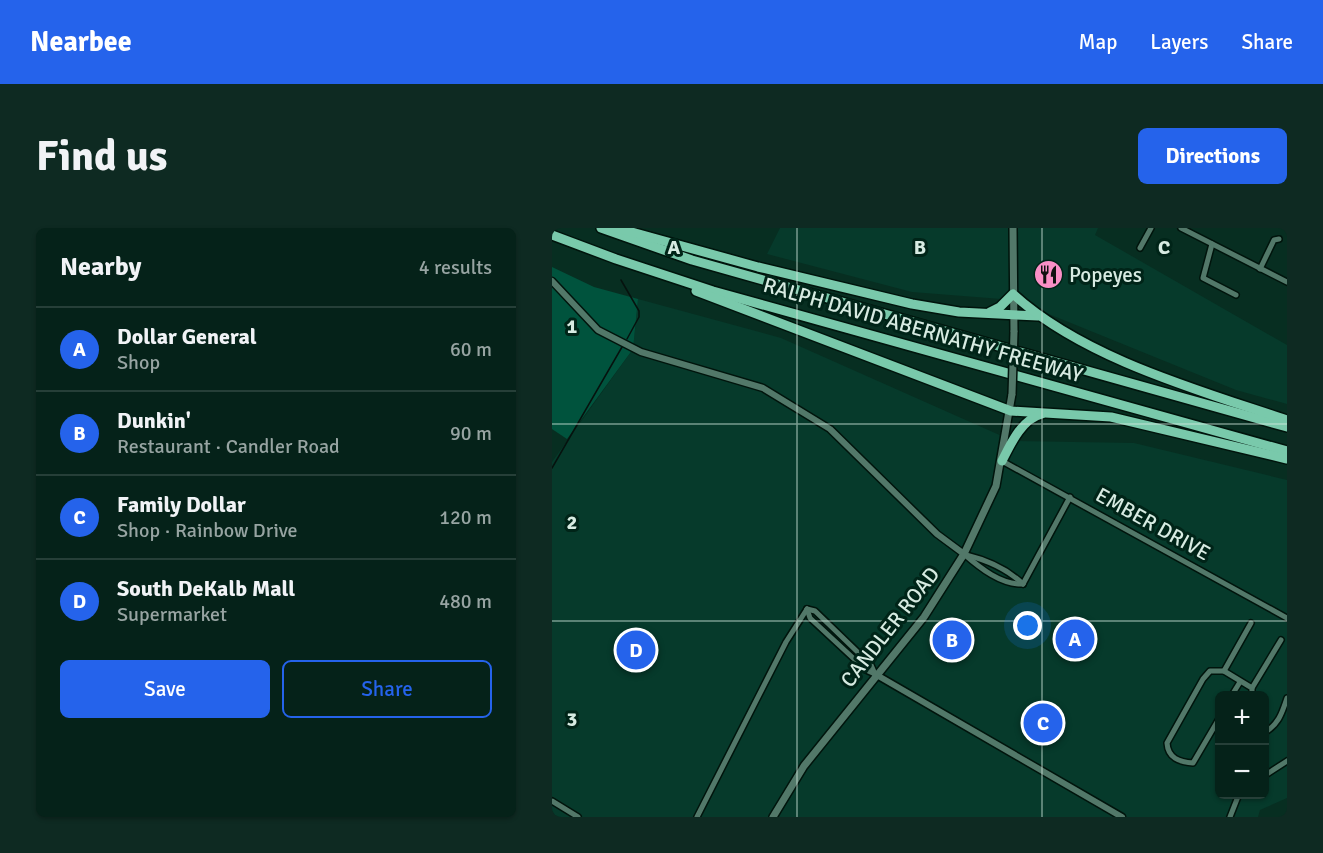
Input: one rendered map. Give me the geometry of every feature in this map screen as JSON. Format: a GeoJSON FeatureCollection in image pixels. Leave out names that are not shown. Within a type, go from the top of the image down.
{"type":"FeatureCollection","features":[{"type":"Feature","properties":{"kind":"highway","name":"RALPH DAVID ABERNATHY FREEWAY"},"geometry":{"type":"LineString","coordinates":[[601,228],[692,260],[1287,426]]}},
{"type":"Feature","properties":{"kind":"highway"},"geometry":{"type":"LineString","coordinates":[[617,228],[758,267],[902,302],[936,309],[1038,316]]}},
{"type":"Feature","properties":{"kind":"highway","name":"RALPH DAVID ABERNATHY FREEWAY"},"geometry":{"type":"LineString","coordinates":[[552,235],[616,260],[713,291],[1287,451]]}},
{"type":"Feature","properties":{"kind":"highway"},"geometry":{"type":"LineString","coordinates":[[616,260],[1011,411],[1111,417],[1287,459]]}},
{"type":"Feature","properties":{"kind":"highway"},"geometry":{"type":"LineString","coordinates":[[987,313],[1000,308],[1014,294],[1038,316],[1101,353],[1287,420]]}},
{"type":"Feature","properties":{"kind":"highway"},"geometry":{"type":"LineString","coordinates":[[1002,461],[1010,444],[1030,419],[1050,412]]}},
{"type":"Feature","properties":{"kind":"main road","name":"CANDLER ROAD"},"geometry":{"type":"LineString","coordinates":[[773,817],[804,766],[875,674],[924,616],[964,555],[989,503],[1002,461],[1011,411],[1014,332],[1013,228]]}},
{"type":"Feature","properties":{"kind":"street"},"geometry":{"type":"LineString","coordinates":[[1140,248],[1151,228]]}},
{"type":"Feature","properties":{"kind":"street"},"geometry":{"type":"LineString","coordinates":[[1181,228],[1287,282]]}},
{"type":"Feature","properties":{"kind":"street"},"geometry":{"type":"LineString","coordinates":[[1193,234],[1197,228]]}},
{"type":"Feature","properties":{"kind":"street"},"geometry":{"type":"LineString","coordinates":[[1260,269],[1274,240],[1279,239]]}},
{"type":"Feature","properties":{"kind":"street"},"geometry":{"type":"LineString","coordinates":[[1212,244],[1203,278],[1236,295]]}},
{"type":"Feature","properties":{"kind":"street"},"geometry":{"type":"LineString","coordinates":[[552,281],[598,330],[641,352],[763,388],[830,429],[855,451],[937,534],[964,555],[984,560],[1015,576],[1023,584],[1070,497]]}},
{"type":"Feature","properties":{"kind":"street","name":"EMBER DRIVE"},"geometry":{"type":"LineString","coordinates":[[1002,461],[1287,618]]}},
{"type":"Feature","properties":{"kind":"street"},"geometry":{"type":"LineString","coordinates":[[697,817],[786,642],[807,609],[810,618],[866,670],[1122,817]]}},
{"type":"Feature","properties":{"kind":"street"},"geometry":{"type":"LineString","coordinates":[[1224,671],[1251,623]]}},
{"type":"Feature","properties":{"kind":"street"},"geometry":{"type":"LineString","coordinates":[[1215,726],[1193,763],[1173,758],[1167,750],[1167,743],[1210,671],[1224,671],[1252,688],[1281,640]]}},
{"type":"Feature","properties":{"kind":"street"},"geometry":{"type":"LineString","coordinates":[[1235,691],[1240,682]]}},
{"type":"Feature","properties":{"kind":"street"},"geometry":{"type":"LineString","coordinates":[[1269,729],[1277,722],[1287,698]]}},
{"type":"Feature","properties":{"kind":"street"},"geometry":{"type":"LineString","coordinates":[[1269,773],[1287,761]]}},
{"type":"Feature","properties":{"kind":"street"},"geometry":{"type":"LineString","coordinates":[[1230,817],[1237,799]]}},
{"type":"Feature","properties":{"kind":"street"},"geometry":{"type":"LineString","coordinates":[[552,801],[577,817]]}},
{"type":"Feature","properties":{"kind":"shaded area"},"geometry":{"type":"Polygon","coordinates":[[[780,228],[1098,228],[1095,235],[1287,345],[1287,404],[1236,390],[1014,300],[912,292],[767,254],[780,228]]]}},
{"type":"Feature","properties":{"kind":"shaded area"},"geometry":{"type":"Polygon","coordinates":[[[552,267],[594,287],[638,299],[633,349],[567,439],[552,429],[552,267]]]}},
{"type":"Feature","properties":{"kind":"shaded area"},"geometry":{"type":"Polygon","coordinates":[[[638,299],[781,338],[1013,441],[1134,443],[1287,480],[1287,798],[1260,810],[1258,817],[552,817],[552,462],[633,349],[638,299]]]}},
{"type":"Feature","properties":{"kind":"waterway"},"geometry":{"type":"LineString","coordinates":[[621,280],[639,311],[639,317],[627,339]]}},
{"type":"Feature","properties":{"kind":"waterway"},"geometry":{"type":"LineString","coordinates":[[552,468],[622,347]]}},
{"type":"Feature","properties":{"kind":"place","name":"Popeyes"},"geometry":{"type":"Point","coordinates":[1048,275]}},
{"type":"Feature","properties":{"kind":"place","name":"Dollar General"},"geometry":{"type":"Point","coordinates":[1075,639]}},
{"type":"Feature","properties":{"kind":"place","name":"Dunkin'"},"geometry":{"type":"Point","coordinates":[952,640]}},
{"type":"Feature","properties":{"kind":"place","name":"South DeKalb Mall"},"geometry":{"type":"Point","coordinates":[636,650]}},
{"type":"Feature","properties":{"kind":"place","name":"Family Dollar"},"geometry":{"type":"Point","coordinates":[1043,723]}}]}
